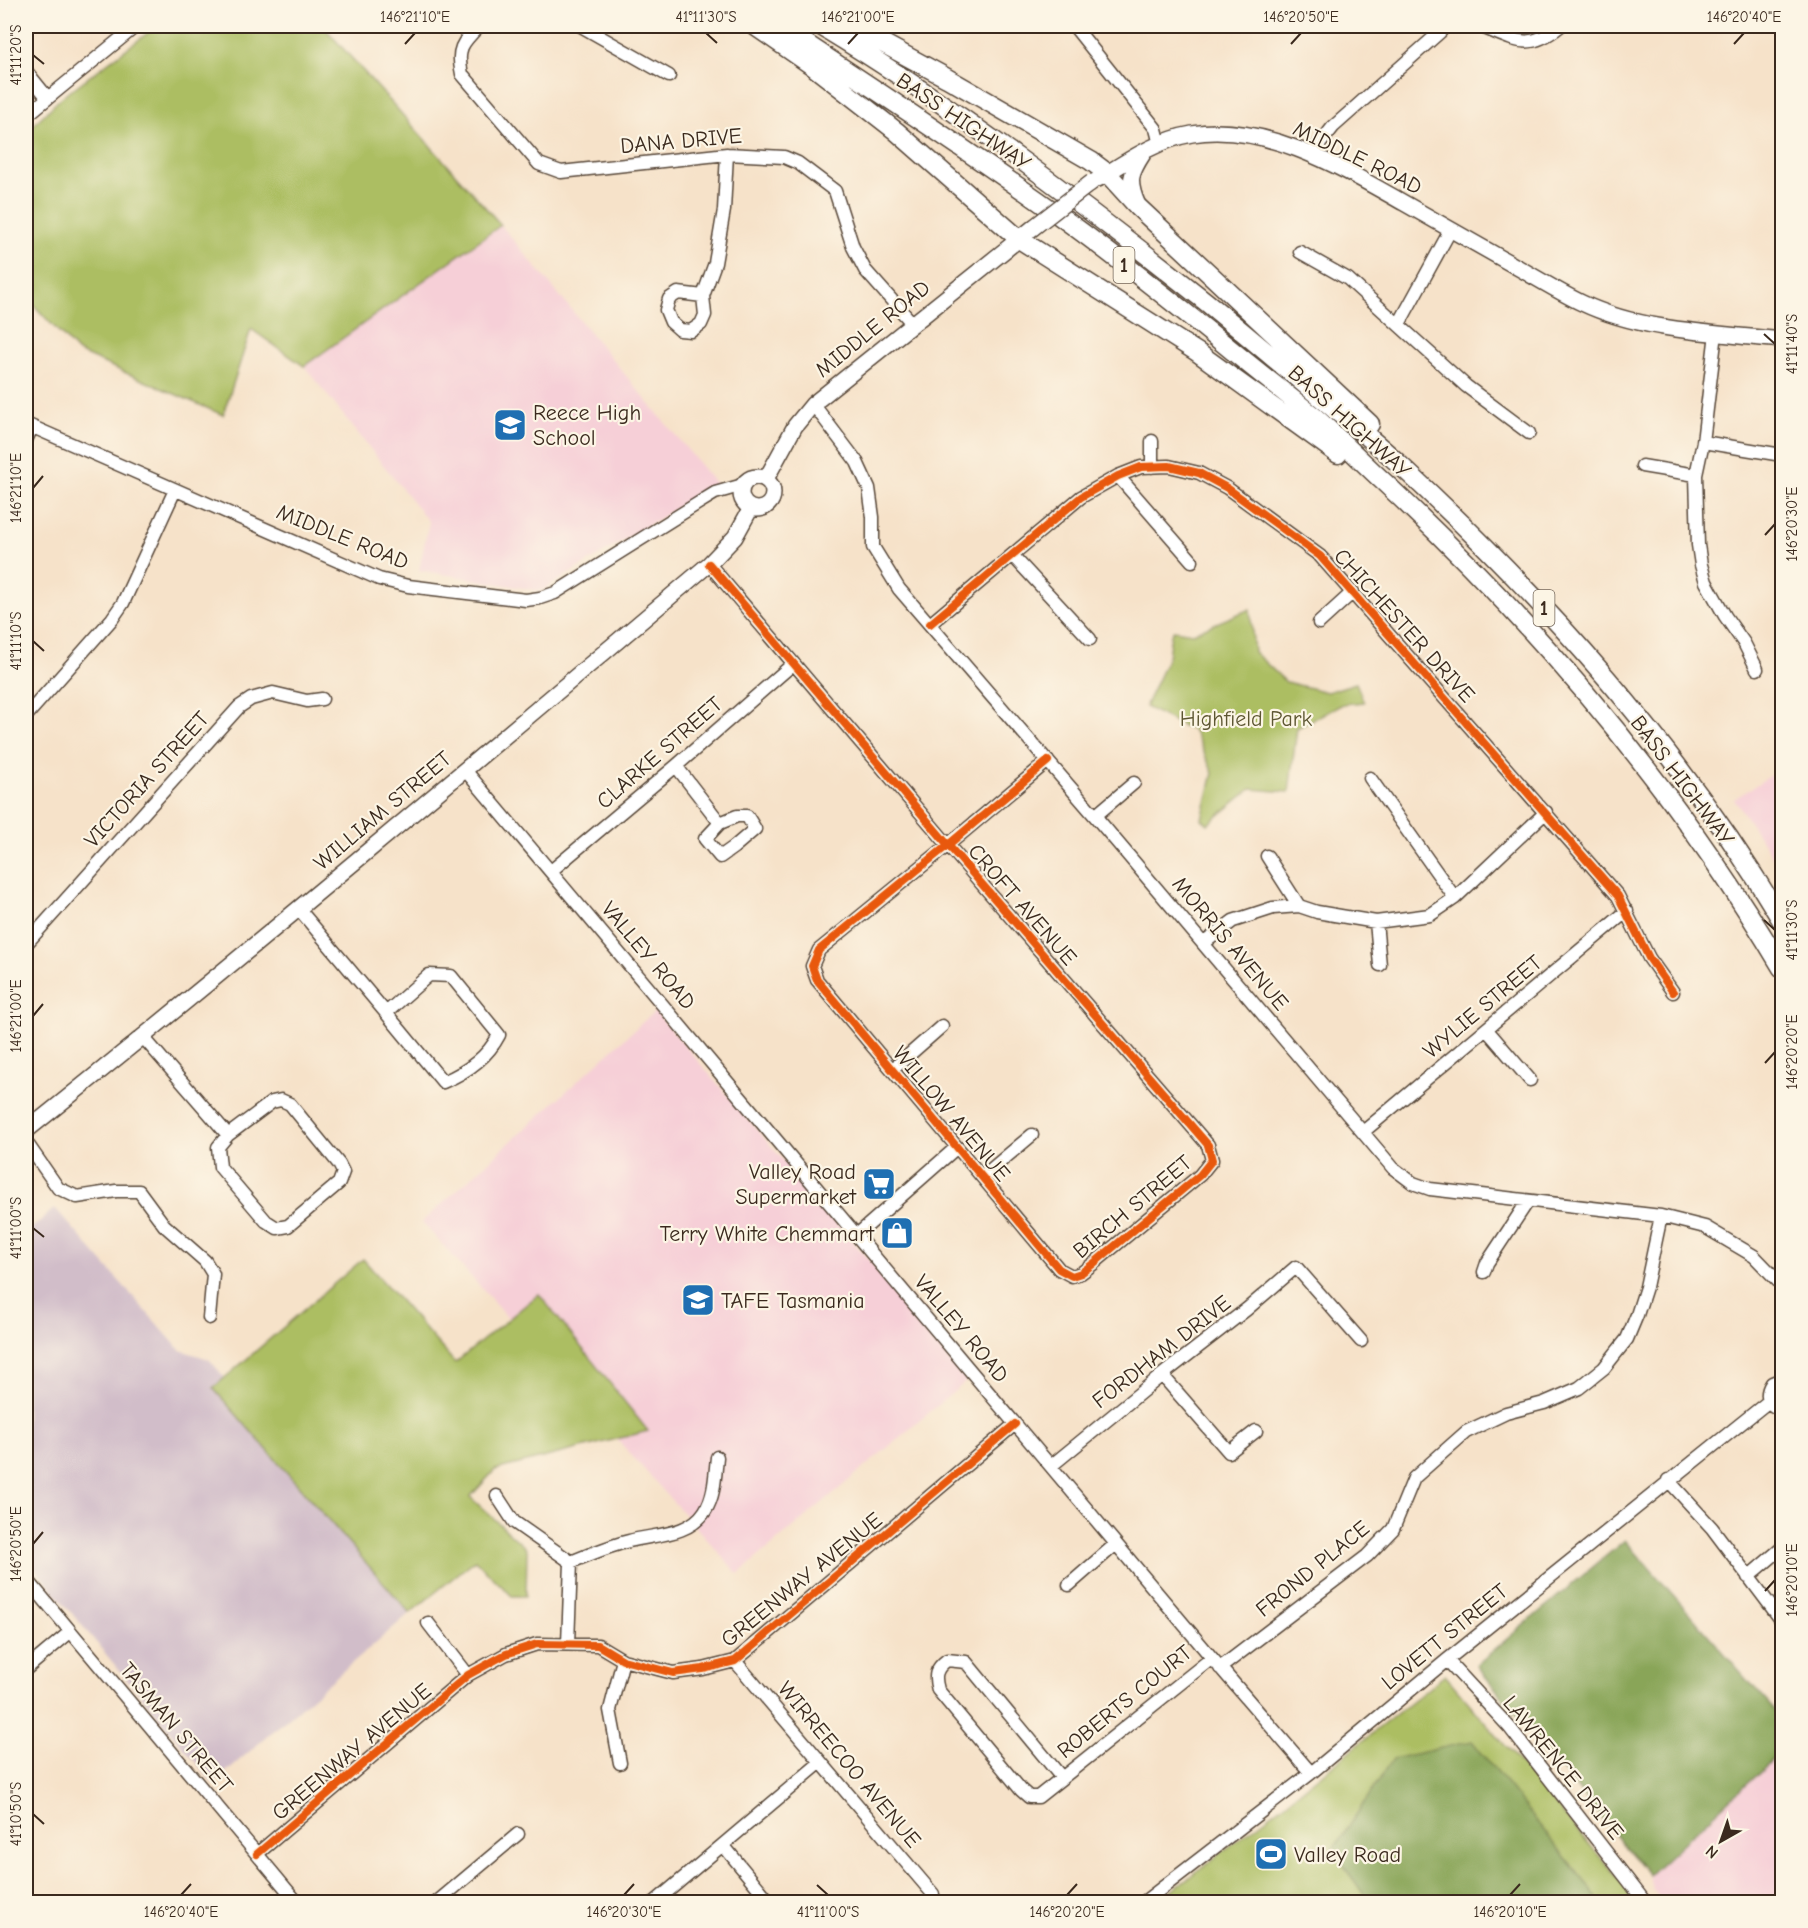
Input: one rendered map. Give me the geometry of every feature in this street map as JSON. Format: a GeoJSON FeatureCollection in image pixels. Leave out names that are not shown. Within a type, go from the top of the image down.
{"type":"FeatureCollection","features":[{"type":"Feature","properties":{"kind":"highway"},"geometry":{"type":"LineString","coordinates":[[755,26],[810,64],[896,131],[1019,239],[1197,352],[1321,440],[1446,540]]}},
{"type":"Feature","properties":{"kind":"highway","name":"BASS HIGHWAY"},"geometry":{"type":"LineString","coordinates":[[774,26],[812,47],[957,144],[1070,224],[1188,315],[1315,418],[1446,540],[1544,644],[1617,730],[1696,835],[1755,921],[1782,968]]}},
{"type":"Feature","properties":{"kind":"highway","name":"BASS HIGHWAY"},"geometry":{"type":"LineString","coordinates":[[821,26],[856,46],[984,134],[1140,249],[1397,462],[1533,595],[1593,662],[1652,733],[1719,822],[1780,915]]}},
{"type":"Feature","properties":{"kind":"highway"},"geometry":{"type":"LineString","coordinates":[[851,26],[1091,161],[1100,177],[1138,207],[1426,476],[1533,595]]}},
{"type":"Feature","properties":{"kind":"main road","name":"MIDDLE ROAD"},"geometry":{"type":"LineString","coordinates":[[766,479],[795,426],[813,404],[912,323],[1100,177],[1145,151],[1191,134],[1239,135],[1272,140],[1311,155],[1367,182],[1564,293],[1611,315],[1660,326],[1782,340]]}},
{"type":"Feature","properties":{"kind":"main road"},"geometry":{"type":"LineString","coordinates":[[1138,207],[1130,185],[1134,167],[1145,151]]}},
{"type":"Feature","properties":{"kind":"main road"},"geometry":{"type":"LineString","coordinates":[[996,218],[1000,237],[997,258]]}},
{"type":"Feature","properties":{"kind":"main road"},"geometry":{"type":"LineString","coordinates":[[757,476],[766,479],[773,488],[773,498],[766,507],[751,508],[741,496],[743,485],[757,476]]}},
{"type":"Feature","properties":{"kind":"main road","name":"WILLIAM STREET"},"geometry":{"type":"LineString","coordinates":[[26,1131],[465,770],[709,564],[735,537],[751,508]]}},
{"type":"Feature","properties":{"kind":"street"},"geometry":{"type":"LineString","coordinates":[[26,116],[136,26]]}},
{"type":"Feature","properties":{"kind":"street","name":"DANA DRIVE"},"geometry":{"type":"LineString","coordinates":[[479,26],[465,40],[459,59],[462,75],[539,164],[561,172],[727,154],[784,156],[798,162],[835,191],[853,247],[865,270],[912,323]]}},
{"type":"Feature","properties":{"kind":"street"},"geometry":{"type":"LineString","coordinates":[[581,26],[669,76]]}},
{"type":"Feature","properties":{"kind":"street"},"geometry":{"type":"LineString","coordinates":[[1074,26],[1156,129],[1160,144]]}},
{"type":"Feature","properties":{"kind":"street"},"geometry":{"type":"LineString","coordinates":[[1311,155],[1333,127],[1445,26]]}},
{"type":"Feature","properties":{"kind":"street"},"geometry":{"type":"LineString","coordinates":[[1479,26],[1520,42],[1532,43],[1560,26]]}},
{"type":"Feature","properties":{"kind":"street"},"geometry":{"type":"LineString","coordinates":[[26,71],[47,97]]}},
{"type":"Feature","properties":{"kind":"street"},"geometry":{"type":"LineString","coordinates":[[703,296],[715,263],[722,221],[727,154]]}},
{"type":"Feature","properties":{"kind":"street"},"geometry":{"type":"LineString","coordinates":[[1399,324],[1451,229]]}},
{"type":"Feature","properties":{"kind":"street"},"geometry":{"type":"LineString","coordinates":[[1300,252],[1348,279],[1466,386],[1529,433]]}},
{"type":"Feature","properties":{"kind":"street"},"geometry":{"type":"LineString","coordinates":[[1716,333],[1703,442],[1696,475],[1698,545],[1706,582],[1725,616],[1744,643],[1757,669]]}},
{"type":"Feature","properties":{"kind":"street","name":"MORRIS AVENUE"},"geometry":{"type":"LineString","coordinates":[[813,404],[856,462],[869,488],[873,517],[873,547],[899,589],[1204,943],[1393,1168],[1413,1183],[1430,1189],[1660,1216],[1705,1227],[1754,1256],[1782,1285]]}},
{"type":"Feature","properties":{"kind":"street"},"geometry":{"type":"LineString","coordinates":[[26,440],[29,425]]}},
{"type":"Feature","properties":{"kind":"street","name":"MIDDLE ROAD"},"geometry":{"type":"LineString","coordinates":[[29,425],[379,579],[408,586],[526,600],[555,593],[715,493],[743,485]]}},
{"type":"Feature","properties":{"kind":"street"},"geometry":{"type":"LineString","coordinates":[[1152,441],[1152,467]]}},
{"type":"Feature","properties":{"kind":"street"},"geometry":{"type":"LineString","coordinates":[[1703,442],[1782,455]]}},
{"type":"Feature","properties":{"kind":"street","name":"CHICHESTER DRIVE"},"geometry":{"type":"LineString","coordinates":[[930,624],[1081,497],[1141,467],[1169,466],[1198,473],[1227,488],[1320,556],[1353,592],[1618,896],[1649,958],[1673,992]]}},
{"type":"Feature","properties":{"kind":"street"},"geometry":{"type":"LineString","coordinates":[[1642,466],[1696,475]]}},
{"type":"Feature","properties":{"kind":"street"},"geometry":{"type":"LineString","coordinates":[[1118,477],[1192,561]]}},
{"type":"Feature","properties":{"kind":"street"},"geometry":{"type":"LineString","coordinates":[[26,716],[112,619],[123,603],[175,490]]}},
{"type":"Feature","properties":{"kind":"street"},"geometry":{"type":"LineString","coordinates":[[1012,555],[1090,639]]}},
{"type":"Feature","properties":{"kind":"street","name":"CROFT AVENUE"},"geometry":{"type":"LineString","coordinates":[[709,564],[1208,1145],[1212,1160]]}},
{"type":"Feature","properties":{"kind":"street"},"geometry":{"type":"LineString","coordinates":[[1319,623],[1353,592]]}},
{"type":"Feature","properties":{"kind":"street","name":"CLARKE STREET"},"geometry":{"type":"LineString","coordinates":[[551,871],[793,664]]}},
{"type":"Feature","properties":{"kind":"street","name":"VICTORIA STREET"},"geometry":{"type":"LineString","coordinates":[[28,936],[239,707],[251,699],[273,693],[307,702],[322,699]]}},
{"type":"Feature","properties":{"kind":"street"},"geometry":{"type":"LineString","coordinates":[[948,845],[1048,761]]}},
{"type":"Feature","properties":{"kind":"street"},"geometry":{"type":"LineString","coordinates":[[676,766],[720,823]]}},
{"type":"Feature","properties":{"kind":"street","name":"VALLEY ROAD"},"geometry":{"type":"LineString","coordinates":[[465,770],[1220,1668],[1311,1773]]}},
{"type":"Feature","properties":{"kind":"street"},"geometry":{"type":"LineString","coordinates":[[1370,778],[1455,898]]}},
{"type":"Feature","properties":{"kind":"street"},"geometry":{"type":"LineString","coordinates":[[1095,816],[1134,783]]}},
{"type":"Feature","properties":{"kind":"street"},"geometry":{"type":"LineString","coordinates":[[1204,943],[1233,921],[1273,908],[1299,906],[1317,912],[1376,922],[1430,915],[1455,898],[1546,812]]}},
{"type":"Feature","properties":{"kind":"street","name":"WILLOW AVENUE"},"geometry":{"type":"LineString","coordinates":[[948,845],[819,950],[812,966],[817,980],[1059,1269],[1072,1276]]}},
{"type":"Feature","properties":{"kind":"street"},"geometry":{"type":"LineString","coordinates":[[1267,856],[1299,906]]}},
{"type":"Feature","properties":{"kind":"street"},"geometry":{"type":"LineString","coordinates":[[298,908],[442,1082],[462,1073],[491,1050],[499,1035],[451,976],[429,975],[386,1012]]}},
{"type":"Feature","properties":{"kind":"street","name":"WYLIE STREET"},"geometry":{"type":"LineString","coordinates":[[1363,1132],[1627,911]]}},
{"type":"Feature","properties":{"kind":"street"},"geometry":{"type":"LineString","coordinates":[[1376,922],[1380,965]]}},
{"type":"Feature","properties":{"kind":"street"},"geometry":{"type":"LineString","coordinates":[[893,1069],[942,1026]]}},
{"type":"Feature","properties":{"kind":"street"},"geometry":{"type":"LineString","coordinates":[[1487,1030],[1530,1080]]}},
{"type":"Feature","properties":{"kind":"street"},"geometry":{"type":"LineString","coordinates":[[143,1037],[228,1135]]}},
{"type":"Feature","properties":{"kind":"street"},"geometry":{"type":"LineString","coordinates":[[281,1100],[291,1104],[343,1172],[339,1182],[288,1226],[277,1228],[266,1221],[220,1167],[218,1147],[228,1135],[272,1102],[281,1100]]}},
{"type":"Feature","properties":{"kind":"street"},"geometry":{"type":"LineString","coordinates":[[982,1177],[1032,1135]]}},
{"type":"Feature","properties":{"kind":"street"},"geometry":{"type":"LineString","coordinates":[[26,1142],[58,1188],[77,1197],[116,1191],[139,1191],[164,1225],[205,1261],[213,1274],[209,1318]]}},
{"type":"Feature","properties":{"kind":"street"},"geometry":{"type":"LineString","coordinates":[[857,1236],[957,1147]]}},
{"type":"Feature","properties":{"kind":"street","name":"BIRCH STREET"},"geometry":{"type":"LineString","coordinates":[[1072,1276],[1081,1273],[1110,1250],[1200,1175],[1212,1160]]}},
{"type":"Feature","properties":{"kind":"street"},"geometry":{"type":"LineString","coordinates":[[1484,1272],[1487,1263],[1527,1201]]}},
{"type":"Feature","properties":{"kind":"street","name":"FROND PLACE"},"geometry":{"type":"LineString","coordinates":[[1220,1668],[1367,1556],[1393,1529],[1414,1478],[1466,1432],[1506,1413],[1544,1402],[1579,1388],[1604,1368],[1626,1339],[1637,1315],[1646,1287],[1660,1216]]}},
{"type":"Feature","properties":{"kind":"street","name":"FORDHAM DRIVE"},"geometry":{"type":"LineString","coordinates":[[1051,1466],[1296,1267],[1361,1341]]}},
{"type":"Feature","properties":{"kind":"street"},"geometry":{"type":"LineString","coordinates":[[1162,1376],[1229,1452],[1256,1431]]}},
{"type":"Feature","properties":{"kind":"street","name":"LOVETT STREET"},"geometry":{"type":"LineString","coordinates":[[1144,1902],[1311,1773],[1668,1480],[1769,1401],[1769,1387],[1776,1380],[1782,1379]]}},
{"type":"Feature","properties":{"kind":"street"},"geometry":{"type":"LineString","coordinates":[[1769,1401],[1773,1406],[1782,1409]]}},
{"type":"Feature","properties":{"kind":"street","name":"GREENWAY AVENUE"},"geometry":{"type":"LineString","coordinates":[[257,1854],[468,1675],[506,1654],[537,1644],[598,1645],[623,1660],[673,1672],[703,1669],[735,1661],[1015,1424]]}},
{"type":"Feature","properties":{"kind":"street"},"geometry":{"type":"LineString","coordinates":[[572,1562],[628,1541],[676,1532],[697,1521],[707,1509],[713,1493],[717,1457]]}},
{"type":"Feature","properties":{"kind":"street"},"geometry":{"type":"LineString","coordinates":[[1668,1480],[1712,1528],[1782,1621]]}},
{"type":"Feature","properties":{"kind":"street"},"geometry":{"type":"LineString","coordinates":[[497,1496],[513,1522],[572,1562]]}},
{"type":"Feature","properties":{"kind":"street"},"geometry":{"type":"LineString","coordinates":[[1069,1585],[1116,1544]]}},
{"type":"Feature","properties":{"kind":"street"},"geometry":{"type":"LineString","coordinates":[[1748,1577],[1782,1548]]}},
{"type":"Feature","properties":{"kind":"street"},"geometry":{"type":"LineString","coordinates":[[568,1644],[572,1562]]}},
{"type":"Feature","properties":{"kind":"street","name":"TASMAN STREET"},"geometry":{"type":"LineString","coordinates":[[26,1578],[297,1902]]}},
{"type":"Feature","properties":{"kind":"street"},"geometry":{"type":"LineString","coordinates":[[428,1623],[468,1675]]}},
{"type":"Feature","properties":{"kind":"street"},"geometry":{"type":"LineString","coordinates":[[26,1669],[70,1632]]}},
{"type":"Feature","properties":{"kind":"street","name":"ROBERTS COURT"},"geometry":{"type":"LineString","coordinates":[[1062,1778],[966,1662],[947,1660],[939,1666],[934,1678],[938,1690],[1021,1790],[1029,1797],[1038,1797],[1062,1778],[1212,1658]]}},
{"type":"Feature","properties":{"kind":"street"},"geometry":{"type":"LineString","coordinates":[[620,1763],[610,1710],[623,1660]]}},
{"type":"Feature","properties":{"kind":"street","name":"LAWRENCE DRIVE"},"geometry":{"type":"LineString","coordinates":[[1447,1660],[1510,1728],[1645,1902]]}},
{"type":"Feature","properties":{"kind":"street","name":"WIRREECOO AVENUE"},"geometry":{"type":"LineString","coordinates":[[735,1661],[933,1894]]}},
{"type":"Feature","properties":{"kind":"street"},"geometry":{"type":"LineString","coordinates":[[655,1902],[821,1762]]}},
{"type":"Feature","properties":{"kind":"street"},"geometry":{"type":"LineString","coordinates":[[436,1902],[518,1834]]}},
{"type":"Feature","properties":{"kind":"street"},"geometry":{"type":"LineString","coordinates":[[723,1845],[770,1902]]}},
{"type":"Feature","properties":{"kind":"shaded area","name":"Reece High School"},"geometry":{"type":"Polygon","coordinates":[[[501,225],[716,484],[541,591],[419,570],[429,522],[304,366],[501,225]]]}},
{"type":"Feature","properties":{"kind":"shaded area"},"geometry":{"type":"Polygon","coordinates":[[[1782,768],[1782,871],[1734,799],[1782,768]]]}},
{"type":"Feature","properties":{"kind":"shaded area","name":"TAFE Tasmania"},"geometry":{"type":"Polygon","coordinates":[[[655,1011],[970,1378],[738,1574],[422,1222],[655,1011]]]}},
{"type":"Feature","properties":{"kind":"shaded area"},"geometry":{"type":"Polygon","coordinates":[[[55,1208],[180,1350],[209,1359],[313,1483],[357,1550],[410,1613],[213,1783],[26,1558],[26,1233],[55,1208]]]}},
{"type":"Feature","properties":{"kind":"shaded area"},"geometry":{"type":"Polygon","coordinates":[[[1782,1751],[1782,1902],[1663,1902],[1654,1891],[1649,1875],[1782,1751]]]}},
{"type":"Feature","properties":{"kind":"green space"},"geometry":{"type":"Polygon","coordinates":[[[157,26],[323,26],[501,225],[304,366],[251,329],[223,415],[78,352],[26,297],[26,132],[62,97],[157,26]]]}},
{"type":"Feature","properties":{"kind":"green space","name":"Highfield Park"},"geometry":{"type":"Polygon","coordinates":[[[1250,609],[1254,652],[1286,682],[1327,692],[1356,683],[1364,702],[1343,704],[1297,728],[1289,792],[1251,789],[1208,824],[1202,819],[1213,773],[1194,731],[1145,707],[1168,657],[1171,634],[1174,630],[1193,633],[1250,609]]]}},
{"type":"Feature","properties":{"kind":"green space"},"geometry":{"type":"Polygon","coordinates":[[[363,1259],[455,1363],[539,1294],[648,1431],[495,1470],[470,1497],[527,1549],[526,1596],[512,1596],[475,1560],[410,1613],[213,1388],[363,1259]]]}},
{"type":"Feature","properties":{"kind":"green space"},"geometry":{"type":"Polygon","coordinates":[[[1625,1540],[1782,1719],[1782,1751],[1649,1875],[1476,1665],[1625,1540]]]}},
{"type":"Feature","properties":{"kind":"green space"},"geometry":{"type":"Polygon","coordinates":[[[1445,1675],[1635,1898],[1630,1902],[1157,1902],[1282,1806],[1445,1675]]]}},
{"type":"Feature","properties":{"kind":"green space"},"geometry":{"type":"Polygon","coordinates":[[[1472,1741],[1599,1902],[1369,1902],[1333,1850],[1393,1759],[1472,1741]]]}},
{"type":"Feature","properties":{"kind":"cycle path"},"geometry":{"type":"LineString","coordinates":[[930,624],[1081,497],[1118,476],[1141,467],[1169,466],[1199,473],[1227,488],[1320,556],[1618,896],[1649,958],[1673,992]]}},
{"type":"Feature","properties":{"kind":"cycle path"},"geometry":{"type":"LineString","coordinates":[[709,564],[948,845],[1208,1145],[1212,1160],[1200,1175],[1093,1264],[1081,1273],[1072,1276],[1059,1269],[817,980],[812,966],[819,950],[948,845],[1048,761]]}},
{"type":"Feature","properties":{"kind":"cycle path"},"geometry":{"type":"LineString","coordinates":[[257,1854],[468,1675],[506,1654],[537,1644],[598,1645],[623,1660],[673,1673],[735,1661],[1015,1424]]}},
{"type":"Feature","properties":{"kind":"place","name":"Reece High School"},"geometry":{"type":"Point","coordinates":[510,425]}},
{"type":"Feature","properties":{"kind":"place","name":"Valley Road Supermarket"},"geometry":{"type":"Point","coordinates":[879,1184]}},
{"type":"Feature","properties":{"kind":"place","name":"Terry White Chemmart"},"geometry":{"type":"Point","coordinates":[897,1233]}},
{"type":"Feature","properties":{"kind":"place","name":"TAFE Tasmania"},"geometry":{"type":"Point","coordinates":[698,1300]}},
{"type":"Feature","properties":{"kind":"place","name":"Valley Road"},"geometry":{"type":"Point","coordinates":[1271,1854]}}]}
